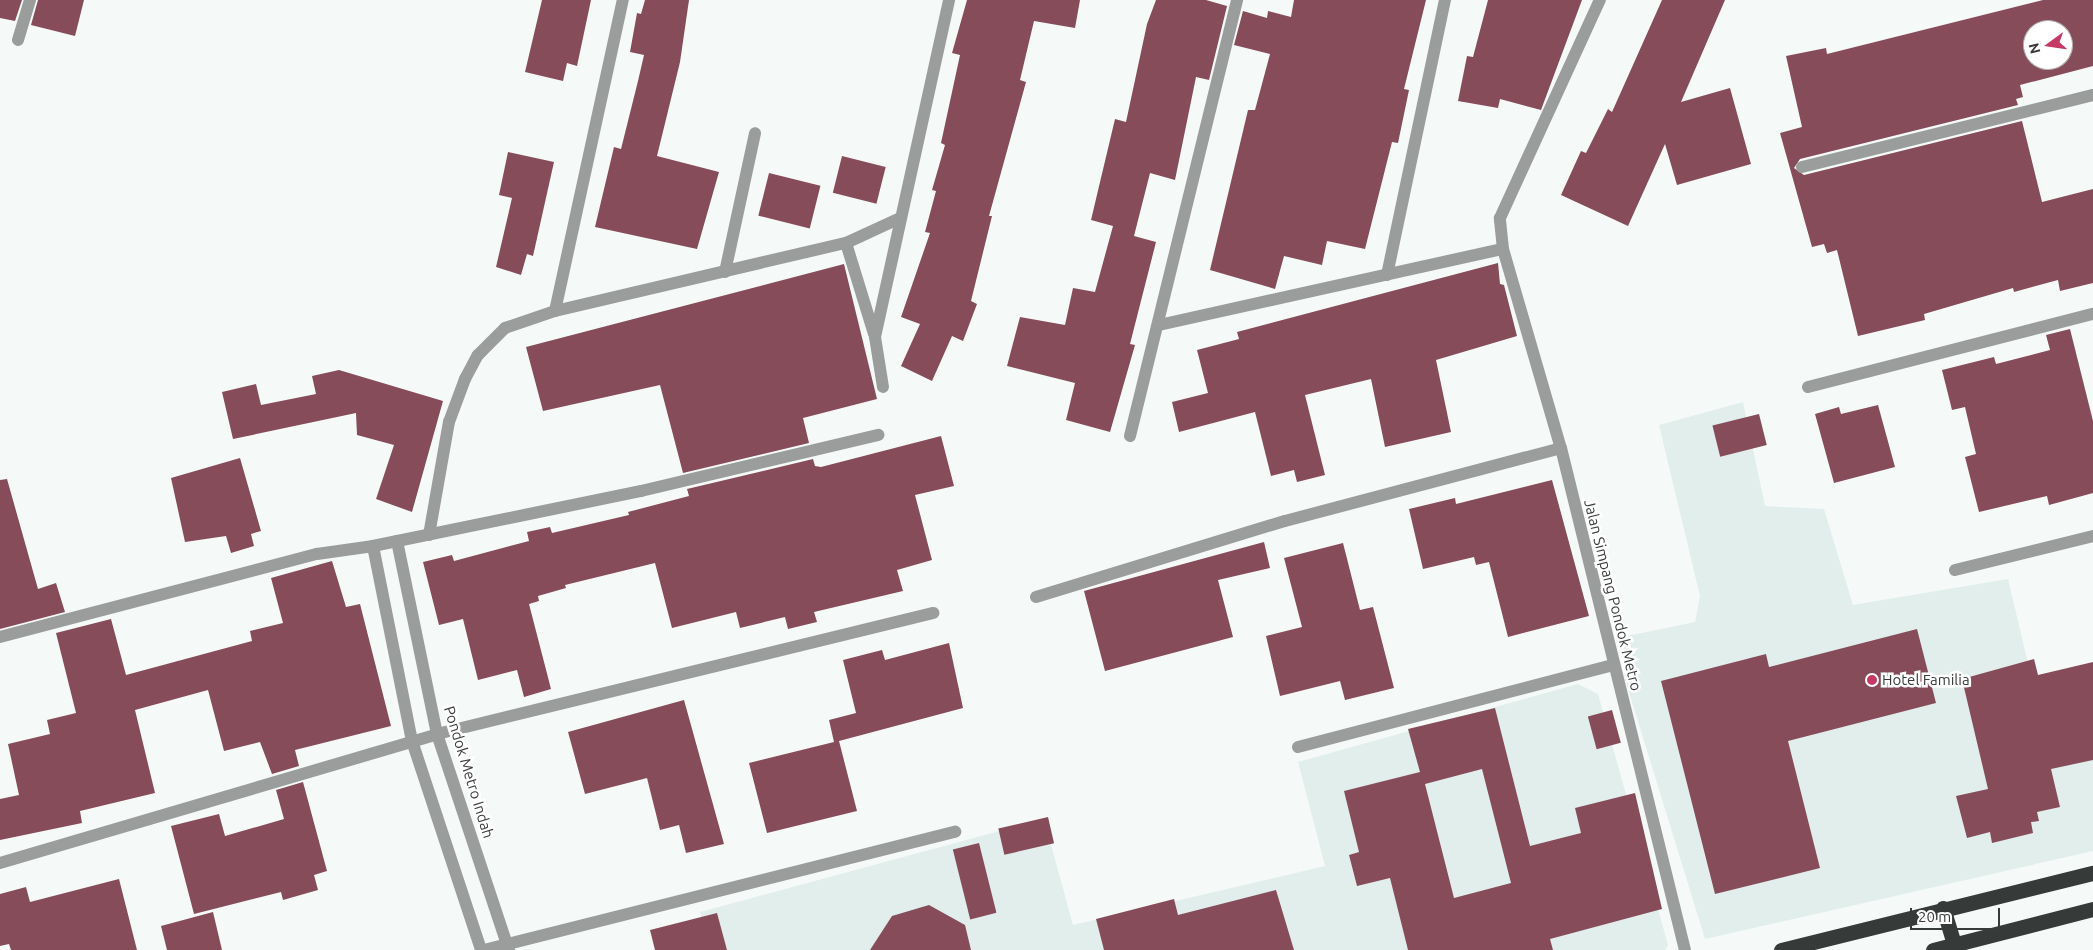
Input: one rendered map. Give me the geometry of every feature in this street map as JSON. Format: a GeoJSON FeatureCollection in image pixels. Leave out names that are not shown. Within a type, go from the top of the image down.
{"type":"FeatureCollection","features":[{"type":"Feature","properties":{"kind":"highway"},"geometry":{"type":"LineString","coordinates":[[1780,950],[1943,908],[2093,873]]}},
{"type":"Feature","properties":{"kind":"highway"},"geometry":{"type":"LineString","coordinates":[[1943,908],[1954,945]]}},
{"type":"Feature","properties":{"kind":"highway"},"geometry":{"type":"LineString","coordinates":[[1933,950],[2093,909]]}},
{"type":"Feature","properties":{"kind":"street"},"geometry":{"type":"LineString","coordinates":[[18,40],[30,0]]}},
{"type":"Feature","properties":{"kind":"street"},"geometry":{"type":"LineString","coordinates":[[555,311],[623,0]]}},
{"type":"Feature","properties":{"kind":"street"},"geometry":{"type":"LineString","coordinates":[[875,336],[949,0]]}},
{"type":"Feature","properties":{"kind":"street"},"geometry":{"type":"LineString","coordinates":[[1130,436],[1159,325],[1237,0]]}},
{"type":"Feature","properties":{"kind":"street"},"geometry":{"type":"LineString","coordinates":[[1388,275],[1445,0]]}},
{"type":"Feature","properties":{"kind":"street","name":"Jalan Simpang Pondok Metro"},"geometry":{"type":"LineString","coordinates":[[1600,0],[1500,218],[1502,249],[1561,448],[1612,665],[1685,950]]}},
{"type":"Feature","properties":{"kind":"street"},"geometry":{"type":"LineString","coordinates":[[1802,166],[2093,95]]}},
{"type":"Feature","properties":{"kind":"street"},"geometry":{"type":"LineString","coordinates":[[725,272],[755,133]]}},
{"type":"Feature","properties":{"kind":"street"},"geometry":{"type":"LineString","coordinates":[[429,535],[449,422],[465,379],[478,355],[505,328],[555,311],[846,242],[900,218]]}},
{"type":"Feature","properties":{"kind":"street"},"geometry":{"type":"LineString","coordinates":[[846,242],[875,336],[883,387]]}},
{"type":"Feature","properties":{"kind":"street"},"geometry":{"type":"LineString","coordinates":[[1159,325],[1502,249]]}},
{"type":"Feature","properties":{"kind":"street"},"geometry":{"type":"LineString","coordinates":[[1808,387],[2093,314]]}},
{"type":"Feature","properties":{"kind":"street"},"geometry":{"type":"LineString","coordinates":[[0,637],[317,554],[429,535],[878,435]]}},
{"type":"Feature","properties":{"kind":"street"},"geometry":{"type":"LineString","coordinates":[[1036,597],[1285,521],[1561,448]]}},
{"type":"Feature","properties":{"kind":"street"},"geometry":{"type":"LineString","coordinates":[[1955,570],[2093,536]]}},
{"type":"Feature","properties":{"kind":"street","name":"Pondok Metro Indah"},"geometry":{"type":"LineString","coordinates":[[397,541],[437,734],[508,946]]}},
{"type":"Feature","properties":{"kind":"street"},"geometry":{"type":"LineString","coordinates":[[373,546],[412,741],[482,950],[508,946],[955,832]]}},
{"type":"Feature","properties":{"kind":"street"},"geometry":{"type":"LineString","coordinates":[[0,863],[437,734],[933,612]]}},
{"type":"Feature","properties":{"kind":"street"},"geometry":{"type":"LineString","coordinates":[[1298,747],[1612,665]]}},
{"type":"Feature","properties":{"kind":"shaded area"},"geometry":{"type":"Polygon","coordinates":[[[1743,402],[1765,506],[1824,509],[1853,605],[2008,579],[2032,680],[2093,666],[2093,851],[1705,939],[1625,679],[1629,671],[1622,637],[1695,622],[1700,596],[1659,425],[1743,402]]]}},
{"type":"Feature","properties":{"kind":"shaded area"},"geometry":{"type":"Polygon","coordinates":[[[1578,684],[1598,694],[1668,945],[1665,950],[709,950],[700,912],[1044,819],[1073,925],[1325,866],[1298,762],[1578,684]]]}},
{"type":"Feature","properties":{"kind":"building"},"geometry":{"type":"Polygon","coordinates":[[[0,0],[22,0],[15,21],[0,18],[0,0]]]}},
{"type":"Feature","properties":{"kind":"building"},"geometry":{"type":"Polygon","coordinates":[[[38,0],[84,0],[75,36],[31,25],[38,0]]]}},
{"type":"Feature","properties":{"kind":"building"},"geometry":{"type":"Polygon","coordinates":[[[542,0],[591,0],[577,66],[567,63],[563,81],[525,72],[542,0]]]}},
{"type":"Feature","properties":{"kind":"building"},"geometry":{"type":"Polygon","coordinates":[[[645,0],[689,0],[680,62],[657,156],[719,172],[697,249],[595,227],[614,147],[621,149],[644,55],[630,52],[637,13],[641,14],[645,0]]]}},
{"type":"Feature","properties":{"kind":"building"},"geometry":{"type":"Polygon","coordinates":[[[967,0],[1080,0],[1075,28],[1034,21],[1020,80],[1026,82],[989,216],[992,216],[971,301],[977,304],[963,341],[952,336],[932,381],[901,366],[920,324],[901,317],[930,233],[925,232],[936,191],[932,190],[945,145],[941,143],[960,55],[952,53],[967,0]]]}},
{"type":"Feature","properties":{"kind":"building"},"geometry":{"type":"Polygon","coordinates":[[[1156,0],[1206,0],[1227,6],[1209,80],[1196,77],[1175,180],[1150,173],[1134,236],[1156,242],[1130,344],[1135,345],[1110,432],[1066,420],[1075,383],[1007,366],[1020,317],[1065,325],[1073,288],[1095,292],[1113,226],[1091,220],[1115,119],[1126,122],[1147,24],[1156,0]]]}},
{"type":"Feature","properties":{"kind":"building"},"geometry":{"type":"Polygon","coordinates":[[[1294,0],[1426,0],[1404,89],[1409,90],[1398,143],[1392,142],[1365,249],[1327,241],[1322,265],[1284,256],[1275,289],[1210,270],[1248,110],[1255,110],[1270,54],[1234,45],[1243,11],[1267,18],[1268,11],[1291,17],[1294,0]]]}},
{"type":"Feature","properties":{"kind":"building"},"geometry":{"type":"Polygon","coordinates":[[[1488,0],[1582,0],[1541,110],[1500,99],[1498,108],[1458,101],[1467,56],[1473,57],[1488,0]]]}},
{"type":"Feature","properties":{"kind":"building"},"geometry":{"type":"Polygon","coordinates":[[[1662,0],[1725,0],[1681,102],[1730,88],[1751,164],[1677,185],[1665,144],[1628,226],[1561,195],[1581,151],[1586,153],[1608,109],[1612,112],[1662,0]]]}},
{"type":"Feature","properties":{"kind":"building"},"geometry":{"type":"Polygon","coordinates":[[[2043,0],[2093,0],[2093,66],[2020,85],[2023,97],[2016,99],[2018,105],[1800,159],[1794,168],[1804,175],[2022,121],[2042,202],[2093,189],[2093,283],[2060,291],[2058,280],[2014,292],[2013,288],[1924,314],[1925,320],[1858,336],[1837,250],[1827,253],[1824,244],[1812,247],[1780,133],[1802,127],[1786,56],[1826,48],[1827,54],[2043,0]]]}},
{"type":"Feature","properties":{"kind":"building"},"geometry":{"type":"Polygon","coordinates":[[[508,152],[554,162],[533,256],[527,254],[521,275],[496,267],[512,198],[499,195],[508,152]]]}},
{"type":"Feature","properties":{"kind":"building"},"geometry":{"type":"Polygon","coordinates":[[[842,156],[886,167],[876,204],[833,193],[842,156]]]}},
{"type":"Feature","properties":{"kind":"building"},"geometry":{"type":"Polygon","coordinates":[[[769,173],[820,186],[810,229],[758,216],[769,173]]]}},
{"type":"Feature","properties":{"kind":"building"},"geometry":{"type":"Polygon","coordinates":[[[1498,263],[1500,284],[1504,285],[1517,336],[1436,360],[1451,432],[1385,447],[1371,379],[1305,395],[1325,475],[1297,482],[1294,470],[1271,476],[1255,412],[1179,432],[1172,402],[1208,393],[1197,350],[1239,339],[1237,332],[1498,263]]]}},
{"type":"Feature","properties":{"kind":"building"},"geometry":{"type":"Polygon","coordinates":[[[844,264],[877,399],[803,418],[809,443],[683,473],[660,385],[543,411],[526,347],[844,264]]]}},
{"type":"Feature","properties":{"kind":"building"},"geometry":{"type":"Polygon","coordinates":[[[2070,329],[2093,421],[2093,493],[2049,505],[2047,496],[1979,512],[1965,457],[1976,454],[1965,407],[1952,410],[1942,370],[1994,357],[1996,364],[2050,350],[2046,335],[2070,329]]]}},
{"type":"Feature","properties":{"kind":"building"},"geometry":{"type":"Polygon","coordinates":[[[339,370],[443,401],[412,512],[376,499],[394,445],[357,435],[356,413],[233,439],[222,392],[256,384],[261,405],[316,394],[312,376],[339,370]]]}},
{"type":"Feature","properties":{"kind":"building"},"geometry":{"type":"Polygon","coordinates":[[[1878,405],[1895,467],[1834,483],[1815,414],[1839,407],[1841,414],[1878,405]]]}},
{"type":"Feature","properties":{"kind":"building"},"geometry":{"type":"Polygon","coordinates":[[[1759,414],[1767,445],[1720,457],[1712,426],[1759,414]]]}},
{"type":"Feature","properties":{"kind":"building"},"geometry":{"type":"Polygon","coordinates":[[[941,436],[954,486],[915,495],[932,560],[897,570],[903,591],[814,612],[817,622],[788,629],[785,617],[740,628],[736,612],[672,628],[655,563],[565,585],[566,588],[538,596],[539,601],[529,604],[551,689],[524,697],[517,670],[478,680],[463,619],[439,625],[423,562],[452,555],[454,561],[529,541],[527,532],[550,527],[552,533],[629,515],[628,512],[689,496],[687,489],[813,459],[815,466],[821,467],[941,436]]]}},
{"type":"Feature","properties":{"kind":"building"},"geometry":{"type":"Polygon","coordinates":[[[240,458],[261,531],[251,534],[254,546],[231,553],[226,536],[185,542],[171,478],[240,458]]]}},
{"type":"Feature","properties":{"kind":"building"},"geometry":{"type":"Polygon","coordinates":[[[7,479],[38,589],[56,583],[65,612],[0,629],[0,480],[7,479]]]}},
{"type":"Feature","properties":{"kind":"building"},"geometry":{"type":"Polygon","coordinates":[[[1552,480],[1589,616],[1508,637],[1489,562],[1476,565],[1474,557],[1423,569],[1409,509],[1455,498],[1456,504],[1552,480]]]}},
{"type":"Feature","properties":{"kind":"building"},"geometry":{"type":"Polygon","coordinates":[[[1264,542],[1270,568],[1218,580],[1233,637],[1105,671],[1084,591],[1264,542]]]}},
{"type":"Feature","properties":{"kind":"building"},"geometry":{"type":"Polygon","coordinates":[[[1343,543],[1360,610],[1373,607],[1394,688],[1345,700],[1340,681],[1280,696],[1266,636],[1302,627],[1284,558],[1343,543]]]}},
{"type":"Feature","properties":{"kind":"building"},"geometry":{"type":"Polygon","coordinates":[[[332,561],[346,607],[360,604],[391,726],[295,750],[299,766],[272,774],[260,742],[224,751],[208,690],[135,710],[155,793],[80,811],[82,823],[0,840],[0,799],[19,795],[8,744],[50,734],[47,720],[76,713],[56,633],[111,619],[126,675],[252,641],[250,631],[283,623],[271,578],[332,561]]]}},
{"type":"Feature","properties":{"kind":"building"},"geometry":{"type":"Polygon","coordinates":[[[1917,629],[1936,703],[1788,741],[1820,868],[1715,894],[1661,681],[1766,654],[1769,667],[1917,629]]]}},
{"type":"Feature","properties":{"kind":"building"},"geometry":{"type":"Polygon","coordinates":[[[949,643],[963,708],[839,741],[857,811],[767,833],[749,763],[834,742],[829,720],[856,713],[843,660],[882,650],[885,660],[949,643]]]}},
{"type":"Feature","properties":{"kind":"building"},"geometry":{"type":"Polygon","coordinates":[[[2034,659],[2038,675],[2093,662],[2093,760],[2051,769],[2060,807],[2037,812],[2039,821],[2031,822],[2033,833],[1992,843],[1990,832],[1967,838],[1956,796],[1988,789],[1962,679],[2034,659]]]}},
{"type":"Feature","properties":{"kind":"building"},"geometry":{"type":"Polygon","coordinates":[[[684,700],[724,844],[686,853],[679,825],[660,830],[647,778],[585,794],[568,732],[684,700]]]}},
{"type":"Feature","properties":{"kind":"building"},"geometry":{"type":"Polygon","coordinates":[[[1495,708],[1530,846],[1581,833],[1575,808],[1635,793],[1662,909],[1550,939],[1553,950],[1408,950],[1390,878],[1357,886],[1349,855],[1359,852],[1344,791],[1420,772],[1408,729],[1495,708]],[[1482,769],[1425,784],[1454,898],[1511,883],[1482,769]]]}},
{"type":"Feature","properties":{"kind":"building"},"geometry":{"type":"Polygon","coordinates":[[[1612,710],[1621,743],[1597,749],[1588,716],[1612,710]]]}},
{"type":"Feature","properties":{"kind":"building"},"geometry":{"type":"Polygon","coordinates":[[[303,782],[327,871],[314,875],[318,890],[283,900],[281,892],[194,914],[171,826],[219,814],[225,836],[284,819],[276,790],[303,782]]]}},
{"type":"Feature","properties":{"kind":"building"},"geometry":{"type":"Polygon","coordinates":[[[1048,817],[1054,843],[1004,855],[998,828],[1048,817]]]}},
{"type":"Feature","properties":{"kind":"building"},"geometry":{"type":"Polygon","coordinates":[[[979,843],[996,913],[970,919],[953,850],[979,843]]]}},
{"type":"Feature","properties":{"kind":"building"},"geometry":{"type":"Polygon","coordinates":[[[119,879],[137,950],[11,950],[9,944],[0,946],[0,894],[26,887],[30,902],[119,879]]]}},
{"type":"Feature","properties":{"kind":"building"},"geometry":{"type":"Polygon","coordinates":[[[1276,890],[1294,950],[1104,950],[1096,919],[1174,899],[1178,915],[1276,890]]]}},
{"type":"Feature","properties":{"kind":"building"},"geometry":{"type":"Polygon","coordinates":[[[929,905],[965,925],[971,950],[870,950],[892,916],[929,905]]]}},
{"type":"Feature","properties":{"kind":"building"},"geometry":{"type":"Polygon","coordinates":[[[213,912],[222,950],[167,950],[161,926],[213,912]]]}},
{"type":"Feature","properties":{"kind":"building"},"geometry":{"type":"Polygon","coordinates":[[[717,913],[727,950],[655,950],[650,930],[717,913]]]}},
{"type":"Feature","properties":{"kind":"place","name":"Hotel Familia"},"geometry":{"type":"Point","coordinates":[1872,680]}}]}
